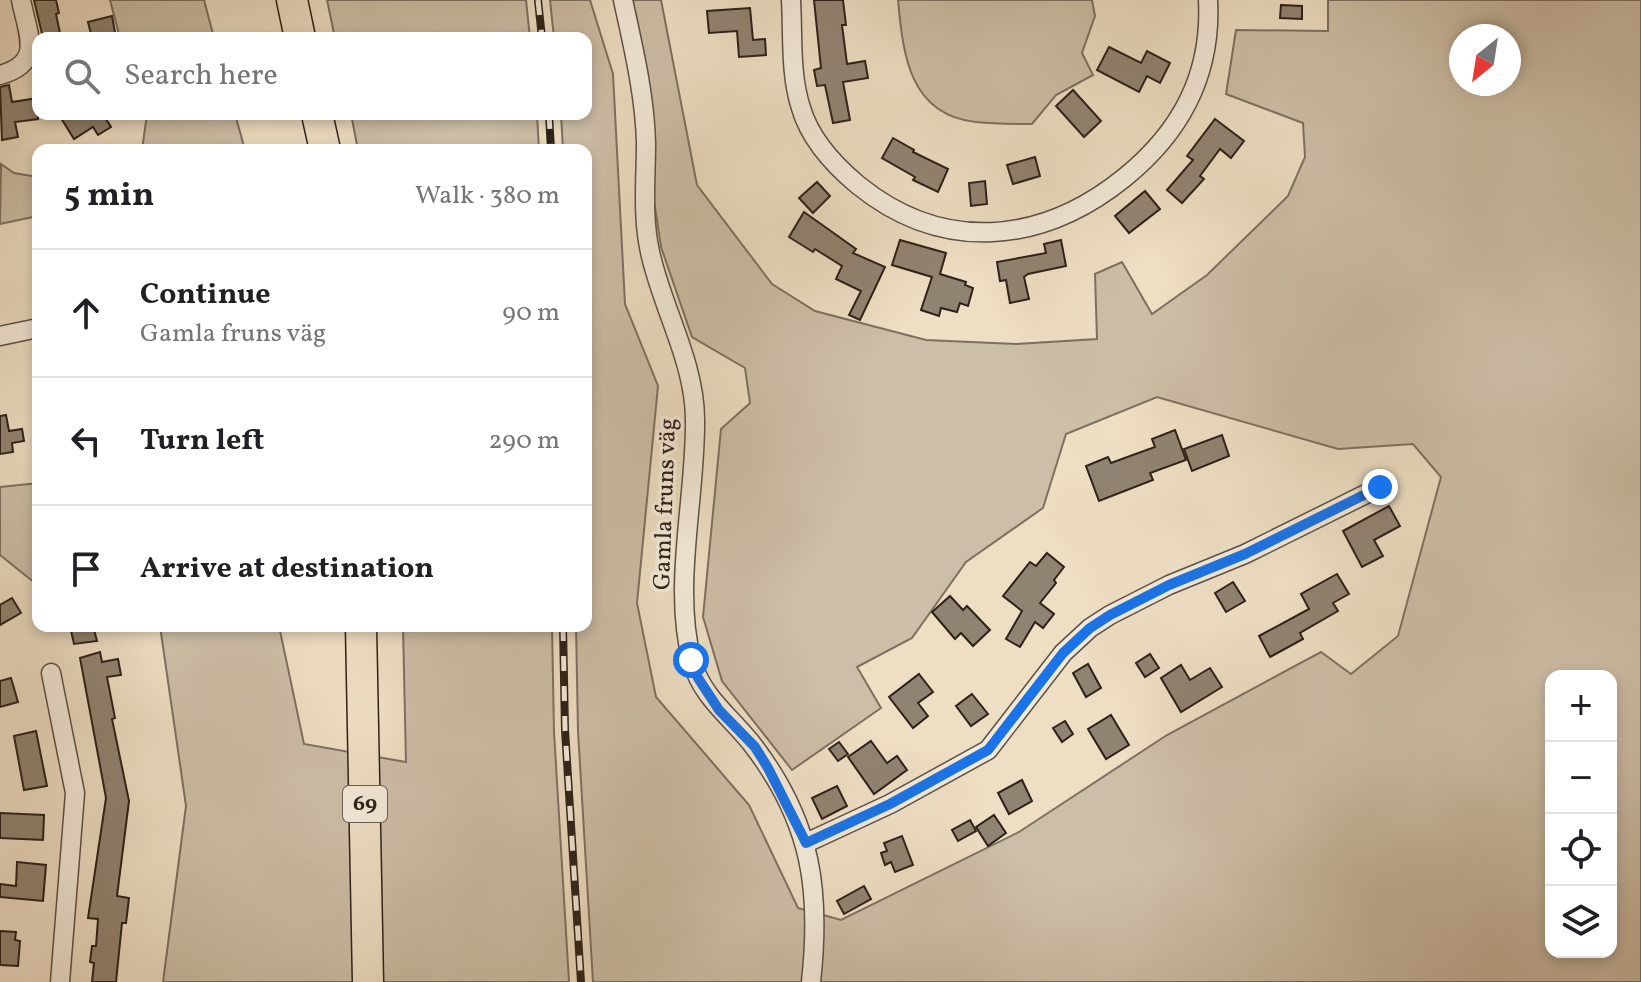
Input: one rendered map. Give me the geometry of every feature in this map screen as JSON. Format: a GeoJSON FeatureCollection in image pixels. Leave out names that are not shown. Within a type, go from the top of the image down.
{"type":"FeatureCollection","features":[{"type":"Feature","properties":{"kind":"main road"},"geometry":{"type":"LineString","coordinates":[[292,0],[299,32]]}},
{"type":"Feature","properties":{"kind":"main road"},"geometry":{"type":"LineString","coordinates":[[318,120],[324,144]]}},
{"type":"Feature","properties":{"kind":"main road","name":"69"},"geometry":{"type":"LineString","coordinates":[[361,632],[368,982]]}},
{"type":"Feature","properties":{"kind":"street"},"geometry":{"type":"LineString","coordinates":[[0,75],[22,67],[31,49],[21,0]]}},
{"type":"Feature","properties":{"kind":"street","name":"Gamla fruns väg"},"geometry":{"type":"LineString","coordinates":[[623,0],[633,46],[646,140],[645,205],[649,252],[693,392],[695,419],[685,566],[691,660],[698,678],[719,710],[755,747],[806,843],[816,905],[817,933],[811,982]]}},
{"type":"Feature","properties":{"kind":"street"},"geometry":{"type":"LineString","coordinates":[[791,0],[796,85],[801,109],[810,130],[830,158],[868,193],[914,219],[960,230],[989,232],[1022,230],[1074,213],[1098,199],[1142,164],[1186,110],[1205,50],[1208,0]]}},
{"type":"Feature","properties":{"kind":"street"},"geometry":{"type":"LineString","coordinates":[[0,336],[32,329]]}},
{"type":"Feature","properties":{"kind":"street"},"geometry":{"type":"LineString","coordinates":[[806,843],[890,804],[988,750],[1063,653],[1090,628],[1110,615],[1169,585],[1245,554],[1380,487]]}},
{"type":"Feature","properties":{"kind":"street"},"geometry":{"type":"LineString","coordinates":[[51,673],[75,793],[60,982]]}},
{"type":"Feature","properties":{"kind":"shaded area"},"geometry":{"type":"Polygon","coordinates":[[[110,0],[204,0],[212,32],[118,32],[110,0]]]}},
{"type":"Feature","properties":{"kind":"shaded area"},"geometry":{"type":"Polygon","coordinates":[[[327,0],[526,0],[529,32],[334,32],[327,0]]]}},
{"type":"Feature","properties":{"kind":"shaded area"},"geometry":{"type":"Polygon","coordinates":[[[550,0],[590,0],[613,74],[625,304],[658,386],[637,603],[656,697],[749,805],[798,908],[841,920],[1019,832],[1167,735],[1321,652],[1351,674],[1398,636],[1441,477],[1413,444],[1338,449],[1157,397],[1066,434],[1043,508],[966,562],[912,638],[857,667],[881,708],[792,770],[722,681],[703,617],[721,429],[750,403],[745,368],[692,337],[661,247],[624,0],[661,0],[697,185],[772,284],[815,311],[926,340],[1016,344],[1097,339],[1095,274],[1122,262],[1152,314],[1207,275],[1288,196],[1305,157],[1303,123],[1226,94],[1236,30],[1328,31],[1328,0],[1641,0],[1641,982],[593,982],[578,731],[576,632],[592,632],[592,144],[563,144],[561,120],[592,120],[592,32],[553,32],[550,0]]]}},
{"type":"Feature","properties":{"kind":"shaded area"},"geometry":{"type":"Polygon","coordinates":[[[898,0],[1092,0],[1095,16],[1082,53],[1093,75],[1056,95],[1032,124],[983,123],[954,117],[936,108],[923,95],[914,79],[903,41],[898,0]]]}},
{"type":"Feature","properties":{"kind":"shaded area"},"geometry":{"type":"Polygon","coordinates":[[[146,120],[237,120],[243,144],[143,144],[146,120]]]}},
{"type":"Feature","properties":{"kind":"shaded area"},"geometry":{"type":"Polygon","coordinates":[[[352,120],[537,120],[539,144],[357,144],[352,120]]]}},
{"type":"Feature","properties":{"kind":"shaded area"},"geometry":{"type":"Polygon","coordinates":[[[1,164],[14,173],[32,176],[32,217],[0,224],[1,164]]]}},
{"type":"Feature","properties":{"kind":"shaded area"},"geometry":{"type":"Polygon","coordinates":[[[32,484],[32,581],[0,555],[0,487],[32,484]]]}},
{"type":"Feature","properties":{"kind":"shaded area"},"geometry":{"type":"Polygon","coordinates":[[[161,632],[280,632],[304,744],[406,762],[403,632],[552,632],[554,732],[569,982],[163,982],[186,806],[161,632]]]}},
{"type":"Feature","properties":{"kind":"building"},"geometry":{"type":"Polygon","coordinates":[[[34,0],[56,0],[60,32],[42,32],[34,0]]]}},
{"type":"Feature","properties":{"kind":"building"},"geometry":{"type":"Polygon","coordinates":[[[814,0],[843,0],[846,25],[842,25],[847,64],[865,61],[868,78],[843,82],[850,120],[833,123],[825,85],[817,86],[814,70],[821,68],[814,0]]]}},
{"type":"Feature","properties":{"kind":"building"},"geometry":{"type":"Polygon","coordinates":[[[1281,5],[1302,6],[1302,19],[1280,18],[1281,5]]]}},
{"type":"Feature","properties":{"kind":"building"},"geometry":{"type":"Polygon","coordinates":[[[750,8],[753,40],[765,39],[766,55],[739,57],[737,31],[709,33],[707,11],[750,8]]]}},
{"type":"Feature","properties":{"kind":"building"},"geometry":{"type":"Polygon","coordinates":[[[112,16],[115,32],[90,32],[88,22],[112,16]]]}},
{"type":"Feature","properties":{"kind":"building"},"geometry":{"type":"Polygon","coordinates":[[[1109,47],[1141,63],[1147,51],[1170,63],[1160,83],[1147,76],[1139,92],[1097,70],[1109,47]]]}},
{"type":"Feature","properties":{"kind":"building"},"geometry":{"type":"Polygon","coordinates":[[[9,85],[12,102],[32,99],[32,120],[15,122],[18,137],[2,140],[0,87],[9,85]]]}},
{"type":"Feature","properties":{"kind":"building"},"geometry":{"type":"Polygon","coordinates":[[[1073,90],[1101,121],[1084,137],[1056,106],[1073,90]]]}},
{"type":"Feature","properties":{"kind":"building"},"geometry":{"type":"Polygon","coordinates":[[[1215,119],[1244,141],[1231,158],[1220,149],[1200,176],[1204,179],[1182,203],[1167,190],[1193,160],[1187,156],[1215,119]]]}},
{"type":"Feature","properties":{"kind":"building"},"geometry":{"type":"Polygon","coordinates":[[[62,120],[107,120],[111,127],[98,135],[93,127],[74,139],[62,120]]]}},
{"type":"Feature","properties":{"kind":"building"},"geometry":{"type":"Polygon","coordinates":[[[893,138],[948,169],[938,192],[913,180],[915,177],[882,158],[893,138]]]}},
{"type":"Feature","properties":{"kind":"building"},"geometry":{"type":"Polygon","coordinates":[[[1035,157],[1040,176],[1013,184],[1007,165],[1035,157]]]}},
{"type":"Feature","properties":{"kind":"building"},"geometry":{"type":"Polygon","coordinates":[[[985,181],[987,204],[971,206],[969,183],[985,181]]]}},
{"type":"Feature","properties":{"kind":"building"},"geometry":{"type":"Polygon","coordinates":[[[817,182],[830,196],[813,213],[799,198],[817,182]]]}},
{"type":"Feature","properties":{"kind":"building"},"geometry":{"type":"Polygon","coordinates":[[[1145,191],[1160,209],[1129,233],[1115,216],[1145,191]]]}},
{"type":"Feature","properties":{"kind":"building"},"geometry":{"type":"Polygon","coordinates":[[[804,212],[856,249],[853,253],[885,267],[860,320],[849,315],[861,291],[836,279],[842,266],[789,237],[804,212]]]}},
{"type":"Feature","properties":{"kind":"building"},"geometry":{"type":"Polygon","coordinates":[[[900,240],[946,253],[940,274],[966,282],[965,285],[973,288],[968,306],[960,303],[957,312],[941,308],[939,316],[921,310],[932,277],[892,265],[900,240]]]}},
{"type":"Feature","properties":{"kind":"building"},"geometry":{"type":"Polygon","coordinates":[[[1061,240],[1066,266],[1028,274],[1024,277],[1029,299],[1010,303],[1006,280],[1000,281],[997,262],[1046,253],[1044,244],[1061,240]]]}},
{"type":"Feature","properties":{"kind":"building"},"geometry":{"type":"Polygon","coordinates":[[[6,415],[9,431],[22,429],[24,441],[12,443],[13,452],[0,454],[0,416],[6,415]]]}},
{"type":"Feature","properties":{"kind":"building"},"geometry":{"type":"Polygon","coordinates":[[[1175,430],[1186,460],[1150,473],[1153,480],[1099,501],[1086,466],[1108,457],[1111,463],[1155,447],[1152,439],[1175,430]]]}},
{"type":"Feature","properties":{"kind":"building"},"geometry":{"type":"Polygon","coordinates":[[[1222,435],[1229,456],[1192,471],[1184,449],[1222,435]]]}},
{"type":"Feature","properties":{"kind":"building"},"geometry":{"type":"Polygon","coordinates":[[[1389,506],[1400,526],[1374,540],[1383,556],[1362,567],[1343,531],[1389,506]]]}},
{"type":"Feature","properties":{"kind":"building"},"geometry":{"type":"Polygon","coordinates":[[[1047,553],[1064,567],[1040,603],[1054,614],[1043,628],[1035,622],[1020,647],[1006,639],[1022,611],[1003,596],[1030,562],[1036,566],[1047,553]]]}},
{"type":"Feature","properties":{"kind":"building"},"geometry":{"type":"Polygon","coordinates":[[[1337,574],[1349,594],[1333,603],[1338,611],[1300,633],[1303,639],[1270,657],[1259,636],[1309,609],[1301,594],[1337,574]]]}},
{"type":"Feature","properties":{"kind":"building"},"geometry":{"type":"Polygon","coordinates":[[[1233,582],[1245,601],[1226,612],[1215,593],[1233,582]]]}},
{"type":"Feature","properties":{"kind":"building"},"geometry":{"type":"Polygon","coordinates":[[[950,596],[963,610],[967,606],[990,630],[973,646],[961,633],[955,639],[932,612],[950,596]]]}},
{"type":"Feature","properties":{"kind":"building"},"geometry":{"type":"Polygon","coordinates":[[[12,598],[21,613],[0,625],[0,605],[12,598]]]}},
{"type":"Feature","properties":{"kind":"building"},"geometry":{"type":"Polygon","coordinates":[[[71,632],[95,632],[97,641],[74,644],[71,632]]]}},
{"type":"Feature","properties":{"kind":"building"},"geometry":{"type":"Polygon","coordinates":[[[100,652],[102,662],[118,659],[121,675],[107,677],[115,718],[112,719],[129,801],[117,896],[129,898],[126,923],[122,923],[116,982],[92,982],[94,963],[90,962],[92,946],[96,946],[98,919],[88,918],[106,798],[80,658],[100,652]]]}},
{"type":"Feature","properties":{"kind":"building"},"geometry":{"type":"Polygon","coordinates":[[[1150,654],[1159,668],[1145,677],[1136,663],[1150,654]]]}},
{"type":"Feature","properties":{"kind":"building"},"geometry":{"type":"Polygon","coordinates":[[[1088,664],[1101,688],[1086,697],[1073,673],[1088,664]]]}},
{"type":"Feature","properties":{"kind":"building"},"geometry":{"type":"Polygon","coordinates":[[[1181,665],[1190,680],[1210,668],[1222,687],[1181,712],[1161,678],[1181,665]]]}},
{"type":"Feature","properties":{"kind":"building"},"geometry":{"type":"Polygon","coordinates":[[[919,674],[933,692],[918,703],[928,716],[913,728],[889,697],[919,674]]]}},
{"type":"Feature","properties":{"kind":"building"},"geometry":{"type":"Polygon","coordinates":[[[11,678],[18,702],[0,707],[0,681],[11,678]]]}},
{"type":"Feature","properties":{"kind":"building"},"geometry":{"type":"Polygon","coordinates":[[[972,694],[988,714],[971,726],[956,706],[972,694]]]}},
{"type":"Feature","properties":{"kind":"building"},"geometry":{"type":"Polygon","coordinates":[[[1111,715],[1129,745],[1106,759],[1088,729],[1111,715]]]}},
{"type":"Feature","properties":{"kind":"building"},"geometry":{"type":"Polygon","coordinates":[[[1065,721],[1073,734],[1062,742],[1053,728],[1065,721]]]}},
{"type":"Feature","properties":{"kind":"building"},"geometry":{"type":"Polygon","coordinates":[[[36,731],[47,786],[24,790],[14,736],[36,731]]]}},
{"type":"Feature","properties":{"kind":"building"},"geometry":{"type":"Polygon","coordinates":[[[871,741],[887,763],[897,756],[907,770],[874,794],[848,757],[871,741]]]}},
{"type":"Feature","properties":{"kind":"building"},"geometry":{"type":"Polygon","coordinates":[[[839,742],[848,754],[838,761],[829,749],[839,742]]]}},
{"type":"Feature","properties":{"kind":"building"},"geometry":{"type":"Polygon","coordinates":[[[1022,780],[1032,801],[1009,814],[998,793],[1022,780]]]}},
{"type":"Feature","properties":{"kind":"building"},"geometry":{"type":"Polygon","coordinates":[[[837,786],[847,806],[822,819],[812,798],[837,786]]]}},
{"type":"Feature","properties":{"kind":"building"},"geometry":{"type":"Polygon","coordinates":[[[0,813],[44,815],[43,840],[0,838],[0,813]]]}},
{"type":"Feature","properties":{"kind":"building"},"geometry":{"type":"Polygon","coordinates":[[[994,815],[1006,833],[988,846],[976,827],[994,815]]]}},
{"type":"Feature","properties":{"kind":"building"},"geometry":{"type":"Polygon","coordinates":[[[970,820],[976,831],[958,841],[952,830],[970,820]]]}},
{"type":"Feature","properties":{"kind":"building"},"geometry":{"type":"Polygon","coordinates":[[[902,836],[913,865],[895,872],[891,862],[885,865],[881,853],[887,851],[884,843],[902,836]]]}},
{"type":"Feature","properties":{"kind":"building"},"geometry":{"type":"Polygon","coordinates":[[[17,862],[46,865],[43,901],[0,897],[0,884],[16,886],[17,862]]]}},
{"type":"Feature","properties":{"kind":"building"},"geometry":{"type":"Polygon","coordinates":[[[864,886],[871,899],[844,914],[837,901],[864,886]]]}},
{"type":"Feature","properties":{"kind":"building"},"geometry":{"type":"Polygon","coordinates":[[[0,931],[16,932],[15,940],[20,941],[18,966],[0,965],[0,931]]]}},
{"type":"Feature","properties":{"kind":"railway"},"geometry":{"type":"LineString","coordinates":[[538,0],[541,32]]}},
{"type":"Feature","properties":{"kind":"railway"},"geometry":{"type":"LineString","coordinates":[[549,120],[551,144]]}},
{"type":"Feature","properties":{"kind":"railway"},"geometry":{"type":"LineString","coordinates":[[563,632],[565,730],[581,982]]}},
{"type":"Feature","properties":{"kind":"route"},"geometry":{"type":"LineString","coordinates":[[691,660],[698,678],[719,710],[755,747],[780,788],[806,843],[890,804],[988,750],[1063,653],[1090,628],[1110,615],[1169,585],[1245,554],[1380,487]]}}]}
